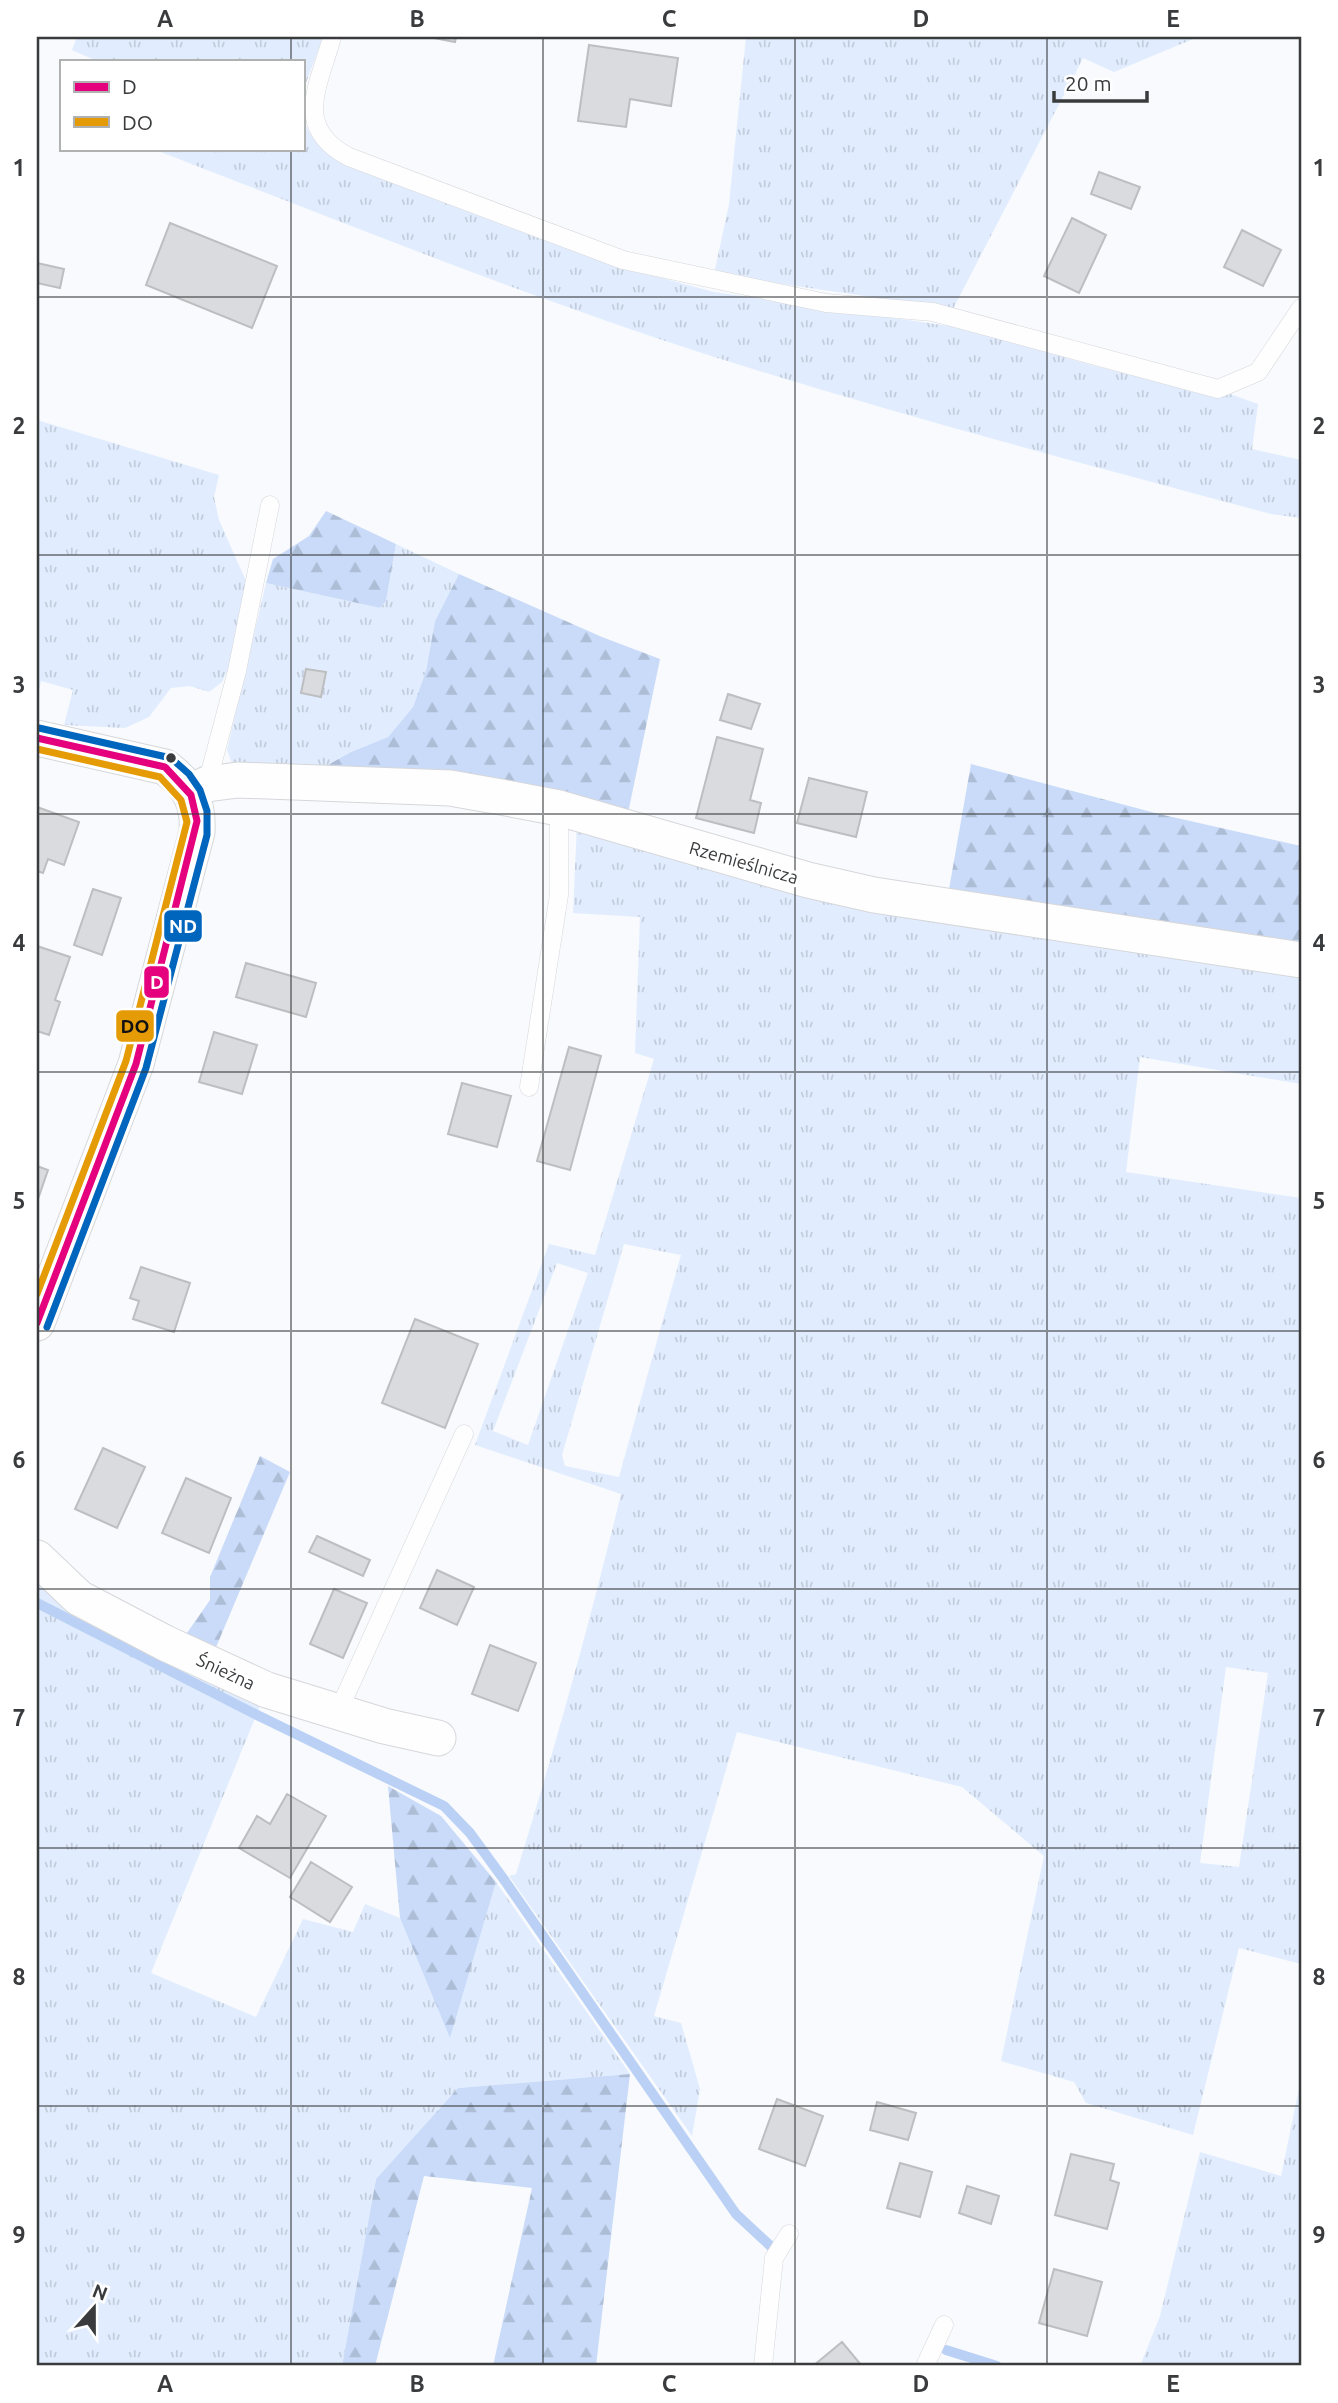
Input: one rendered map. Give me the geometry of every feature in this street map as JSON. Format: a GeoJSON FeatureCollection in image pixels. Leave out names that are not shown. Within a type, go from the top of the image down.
{"type":"FeatureCollection","features":[{"type":"Feature","properties":{"kind":"street"},"geometry":{"type":"LineString","coordinates":[[37,738],[165,767],[195,788],[197,807],[197,832],[136,1064],[37,1323]]}},
{"type":"Feature","properties":{"kind":"street","name":"Rzemieślnicza"},"geometry":{"type":"LineString","coordinates":[[195,788],[238,780],[450,788],[559,808],[797,877],[874,895],[1301,960]]}},
{"type":"Feature","properties":{"kind":"street","name":"Śnieżna"},"geometry":{"type":"LineString","coordinates":[[37,1558],[79,1598],[267,1690],[438,1738]]}},
{"type":"Feature","properties":{"kind":"lane"},"geometry":{"type":"LineString","coordinates":[[332,37],[313,107],[315,124],[329,145],[349,157],[622,260],[826,303],[933,312],[1219,389],[1258,372],[1301,309]]}},
{"type":"Feature","properties":{"kind":"lane"},"geometry":{"type":"LineString","coordinates":[[195,788],[237,671],[270,505]]}},
{"type":"Feature","properties":{"kind":"lane"},"geometry":{"type":"LineString","coordinates":[[529,1087],[559,895],[559,808]]}},
{"type":"Feature","properties":{"kind":"lane"},"geometry":{"type":"LineString","coordinates":[[338,1712],[464,1434]]}},
{"type":"Feature","properties":{"kind":"lane"},"geometry":{"type":"LineString","coordinates":[[763,2366],[774,2258],[789,2234]]}},
{"type":"Feature","properties":{"kind":"lane"},"geometry":{"type":"LineString","coordinates":[[926,2365],[944,2325]]}},
{"type":"Feature","properties":{"kind":"green space"},"geometry":{"type":"Polygon","coordinates":[[[77,37],[323,37],[304,88],[304,60],[95,60],[72,50],[77,37]]]}},
{"type":"Feature","properties":{"kind":"green space"},"geometry":{"type":"Polygon","coordinates":[[[746,37],[1198,37],[1114,72],[1083,58],[953,309],[714,274],[729,204],[746,37]]]}},
{"type":"Feature","properties":{"kind":"green space"},"geometry":{"type":"Polygon","coordinates":[[[304,121],[320,146],[344,163],[636,271],[714,292],[956,327],[1205,394],[1230,394],[1258,404],[1252,449],[1301,460],[1301,518],[1271,514],[986,437],[702,353],[495,281],[156,150],[304,150],[304,121]]]}},
{"type":"Feature","properties":{"kind":"green space"},"geometry":{"type":"Polygon","coordinates":[[[37,420],[219,475],[214,497],[219,520],[246,581],[230,664],[222,682],[209,692],[190,686],[171,688],[149,717],[125,728],[64,725],[73,690],[41,681],[37,700],[37,420]]]}},
{"type":"Feature","properties":{"kind":"green space"},"geometry":{"type":"Polygon","coordinates":[[[326,511],[396,544],[386,601],[380,608],[266,583],[273,559],[309,536],[326,511]]]}},
{"type":"Feature","properties":{"kind":"green space"},"geometry":{"type":"Polygon","coordinates":[[[396,544],[459,574],[435,621],[426,671],[413,707],[388,737],[351,752],[308,776],[233,766],[227,750],[266,583],[380,608],[386,601],[396,544]]]}},
{"type":"Feature","properties":{"kind":"green space"},"geometry":{"type":"Polygon","coordinates":[[[459,574],[602,637],[660,659],[627,818],[308,776],[351,752],[388,737],[413,707],[426,671],[435,621],[459,574]]]}},
{"type":"Feature","properties":{"kind":"green space"},"geometry":{"type":"Polygon","coordinates":[[[971,764],[1159,814],[1301,846],[1301,945],[948,895],[971,764]]]}},
{"type":"Feature","properties":{"kind":"green space"},"geometry":{"type":"Polygon","coordinates":[[[577,824],[1301,971],[1301,1084],[1140,1057],[1126,1172],[1301,1198],[1301,1964],[1239,1948],[1193,2135],[1086,2103],[1074,2082],[1001,2061],[1044,1856],[962,1787],[737,1732],[654,2016],[681,2023],[700,2089],[692,2136],[509,1876],[516,1874],[544,1779],[621,1494],[475,1445],[549,1244],[595,1255],[654,1059],[635,1053],[640,917],[573,913],[577,824]],[[624,1244],[562,1455],[565,1466],[619,1477],[681,1255],[624,1244]],[[557,1263],[493,1431],[528,1445],[588,1273],[557,1263]],[[1226,1667],[1200,1863],[1239,1867],[1268,1673],[1226,1667]]]}},
{"type":"Feature","properties":{"kind":"green space"},"geometry":{"type":"Polygon","coordinates":[[[260,1456],[290,1472],[214,1652],[180,1643],[210,1600],[210,1577],[260,1456]]]}},
{"type":"Feature","properties":{"kind":"green space"},"geometry":{"type":"Polygon","coordinates":[[[37,1572],[260,1706],[151,1973],[256,2017],[303,1919],[353,1932],[365,1904],[400,1918],[450,2037],[496,1882],[630,2074],[458,2088],[376,2179],[342,2366],[37,2366],[37,1572]]]}},
{"type":"Feature","properties":{"kind":"green space"},"geometry":{"type":"Polygon","coordinates":[[[388,1786],[441,1816],[496,1882],[450,2038],[400,1918],[388,1786]]]}},
{"type":"Feature","properties":{"kind":"green space"},"geometry":{"type":"Polygon","coordinates":[[[630,2074],[596,2366],[493,2366],[532,2188],[424,2176],[375,2366],[342,2366],[376,2179],[458,2088],[630,2074]]]}},
{"type":"Feature","properties":{"kind":"green space"},"geometry":{"type":"Polygon","coordinates":[[[1301,2079],[1301,2366],[1140,2366],[1160,2316],[1200,2152],[1281,2176],[1301,2079]]]}},
{"type":"Feature","properties":{"kind":"building"},"geometry":{"type":"Polygon","coordinates":[[[429,37],[456,37],[455,42],[429,37]]]}},
{"type":"Feature","properties":{"kind":"building"},"geometry":{"type":"Polygon","coordinates":[[[589,45],[678,58],[671,106],[630,99],[626,127],[578,121],[589,45]]]}},
{"type":"Feature","properties":{"kind":"building"},"geometry":{"type":"Polygon","coordinates":[[[1099,172],[1140,187],[1131,209],[1091,194],[1099,172]]]}},
{"type":"Feature","properties":{"kind":"building"},"geometry":{"type":"Polygon","coordinates":[[[1072,218],[1106,235],[1079,293],[1044,276],[1072,218]]]}},
{"type":"Feature","properties":{"kind":"building"},"geometry":{"type":"Polygon","coordinates":[[[170,223],[277,266],[252,328],[146,285],[170,223]]]}},
{"type":"Feature","properties":{"kind":"building"},"geometry":{"type":"Polygon","coordinates":[[[1242,230],[1281,250],[1263,286],[1224,267],[1242,230]]]}},
{"type":"Feature","properties":{"kind":"building"},"geometry":{"type":"Polygon","coordinates":[[[37,263],[64,269],[60,288],[37,283],[37,263]]]}},
{"type":"Feature","properties":{"kind":"building"},"geometry":{"type":"Polygon","coordinates":[[[306,669],[326,672],[321,697],[301,693],[306,669]]]}},
{"type":"Feature","properties":{"kind":"building"},"geometry":{"type":"Polygon","coordinates":[[[728,694],[760,704],[751,729],[720,720],[728,694]]]}},
{"type":"Feature","properties":{"kind":"building"},"geometry":{"type":"Polygon","coordinates":[[[717,737],[763,749],[750,800],[761,803],[754,833],[696,818],[717,737]]]}},
{"type":"Feature","properties":{"kind":"building"},"geometry":{"type":"Polygon","coordinates":[[[809,778],[867,792],[856,837],[797,823],[809,778]]]}},
{"type":"Feature","properties":{"kind":"building"},"geometry":{"type":"Polygon","coordinates":[[[37,807],[79,822],[64,865],[48,859],[43,873],[37,871],[37,807]]]}},
{"type":"Feature","properties":{"kind":"building"},"geometry":{"type":"Polygon","coordinates":[[[93,889],[121,898],[102,955],[74,945],[93,889]]]}},
{"type":"Feature","properties":{"kind":"building"},"geometry":{"type":"Polygon","coordinates":[[[37,946],[70,957],[55,1000],[60,1002],[49,1035],[37,1031],[37,946]]]}},
{"type":"Feature","properties":{"kind":"building"},"geometry":{"type":"Polygon","coordinates":[[[246,963],[316,983],[306,1017],[236,997],[246,963]]]}},
{"type":"Feature","properties":{"kind":"building"},"geometry":{"type":"Polygon","coordinates":[[[214,1032],[257,1045],[242,1094],[199,1082],[214,1032]]]}},
{"type":"Feature","properties":{"kind":"building"},"geometry":{"type":"Polygon","coordinates":[[[569,1047],[601,1056],[570,1170],[537,1161],[569,1047]]]}},
{"type":"Feature","properties":{"kind":"building"},"geometry":{"type":"Polygon","coordinates":[[[462,1083],[511,1096],[497,1147],[448,1134],[462,1083]]]}},
{"type":"Feature","properties":{"kind":"building"},"geometry":{"type":"Polygon","coordinates":[[[37,1166],[48,1170],[37,1202],[37,1166]]]}},
{"type":"Feature","properties":{"kind":"building"},"geometry":{"type":"Polygon","coordinates":[[[141,1267],[190,1283],[174,1332],[133,1319],[139,1301],[130,1298],[141,1267]]]}},
{"type":"Feature","properties":{"kind":"building"},"geometry":{"type":"Polygon","coordinates":[[[415,1319],[478,1344],[445,1428],[382,1403],[415,1319]]]}},
{"type":"Feature","properties":{"kind":"building"},"geometry":{"type":"Polygon","coordinates":[[[103,1448],[145,1467],[117,1528],[75,1509],[103,1448]]]}},
{"type":"Feature","properties":{"kind":"building"},"geometry":{"type":"Polygon","coordinates":[[[186,1478],[231,1498],[209,1553],[162,1533],[186,1478]]]}},
{"type":"Feature","properties":{"kind":"building"},"geometry":{"type":"Polygon","coordinates":[[[317,1536],[370,1560],[363,1576],[309,1552],[317,1536]]]}},
{"type":"Feature","properties":{"kind":"building"},"geometry":{"type":"Polygon","coordinates":[[[437,1570],[474,1587],[457,1625],[420,1608],[437,1570]]]}},
{"type":"Feature","properties":{"kind":"building"},"geometry":{"type":"Polygon","coordinates":[[[334,1589],[367,1603],[343,1658],[310,1644],[334,1589]]]}},
{"type":"Feature","properties":{"kind":"building"},"geometry":{"type":"Polygon","coordinates":[[[490,1645],[536,1663],[518,1711],[472,1694],[490,1645]]]}},
{"type":"Feature","properties":{"kind":"building"},"geometry":{"type":"Polygon","coordinates":[[[287,1794],[326,1816],[290,1878],[239,1848],[257,1816],[270,1824],[287,1794]]]}},
{"type":"Feature","properties":{"kind":"building"},"geometry":{"type":"Polygon","coordinates":[[[311,1862],[352,1887],[330,1922],[290,1897],[311,1862]]]}},
{"type":"Feature","properties":{"kind":"building"},"geometry":{"type":"Polygon","coordinates":[[[777,2099],[823,2116],[805,2166],[759,2149],[777,2099]]]}},
{"type":"Feature","properties":{"kind":"building"},"geometry":{"type":"Polygon","coordinates":[[[877,2102],[916,2113],[908,2140],[870,2130],[877,2102]]]}},
{"type":"Feature","properties":{"kind":"building"},"geometry":{"type":"Polygon","coordinates":[[[1071,2154],[1114,2164],[1110,2180],[1119,2183],[1107,2229],[1055,2215],[1071,2154]]]}},
{"type":"Feature","properties":{"kind":"building"},"geometry":{"type":"Polygon","coordinates":[[[900,2163],[932,2172],[920,2217],[887,2208],[900,2163]]]}},
{"type":"Feature","properties":{"kind":"building"},"geometry":{"type":"Polygon","coordinates":[[[967,2186],[999,2196],[991,2224],[959,2213],[967,2186]]]}},
{"type":"Feature","properties":{"kind":"building"},"geometry":{"type":"Polygon","coordinates":[[[1054,2269],[1102,2282],[1087,2336],[1039,2323],[1054,2269]]]}},
{"type":"Feature","properties":{"kind":"building"},"geometry":{"type":"Polygon","coordinates":[[[842,2342],[862,2366],[813,2366],[842,2342]]]}},
{"type":"Feature","properties":{"kind":"waterway"},"geometry":{"type":"LineString","coordinates":[[37,1603],[444,1806],[470,1833],[505,1881],[736,2214],[778,2253]]}},
{"type":"Feature","properties":{"kind":"waterway"},"geometry":{"type":"LineString","coordinates":[[946,2350],[997,2366]]}},
{"type":"Feature","properties":{"kind":"transit line","name":"ND"},"geometry":{"type":"LineString","coordinates":[[39,728],[171,758],[189,774],[200,790],[207,811],[207,835],[146,1068],[47,1327]]}},
{"type":"Feature","properties":{"kind":"transit line","name":"D"},"geometry":{"type":"LineString","coordinates":[[37,738],[165,767],[191,795],[197,821],[136,1064],[37,1323]]}},
{"type":"Feature","properties":{"kind":"transit line","name":"DO"},"geometry":{"type":"LineString","coordinates":[[37,749],[160,777],[181,800],[187,822],[126,1061],[37,1294]]}}]}
